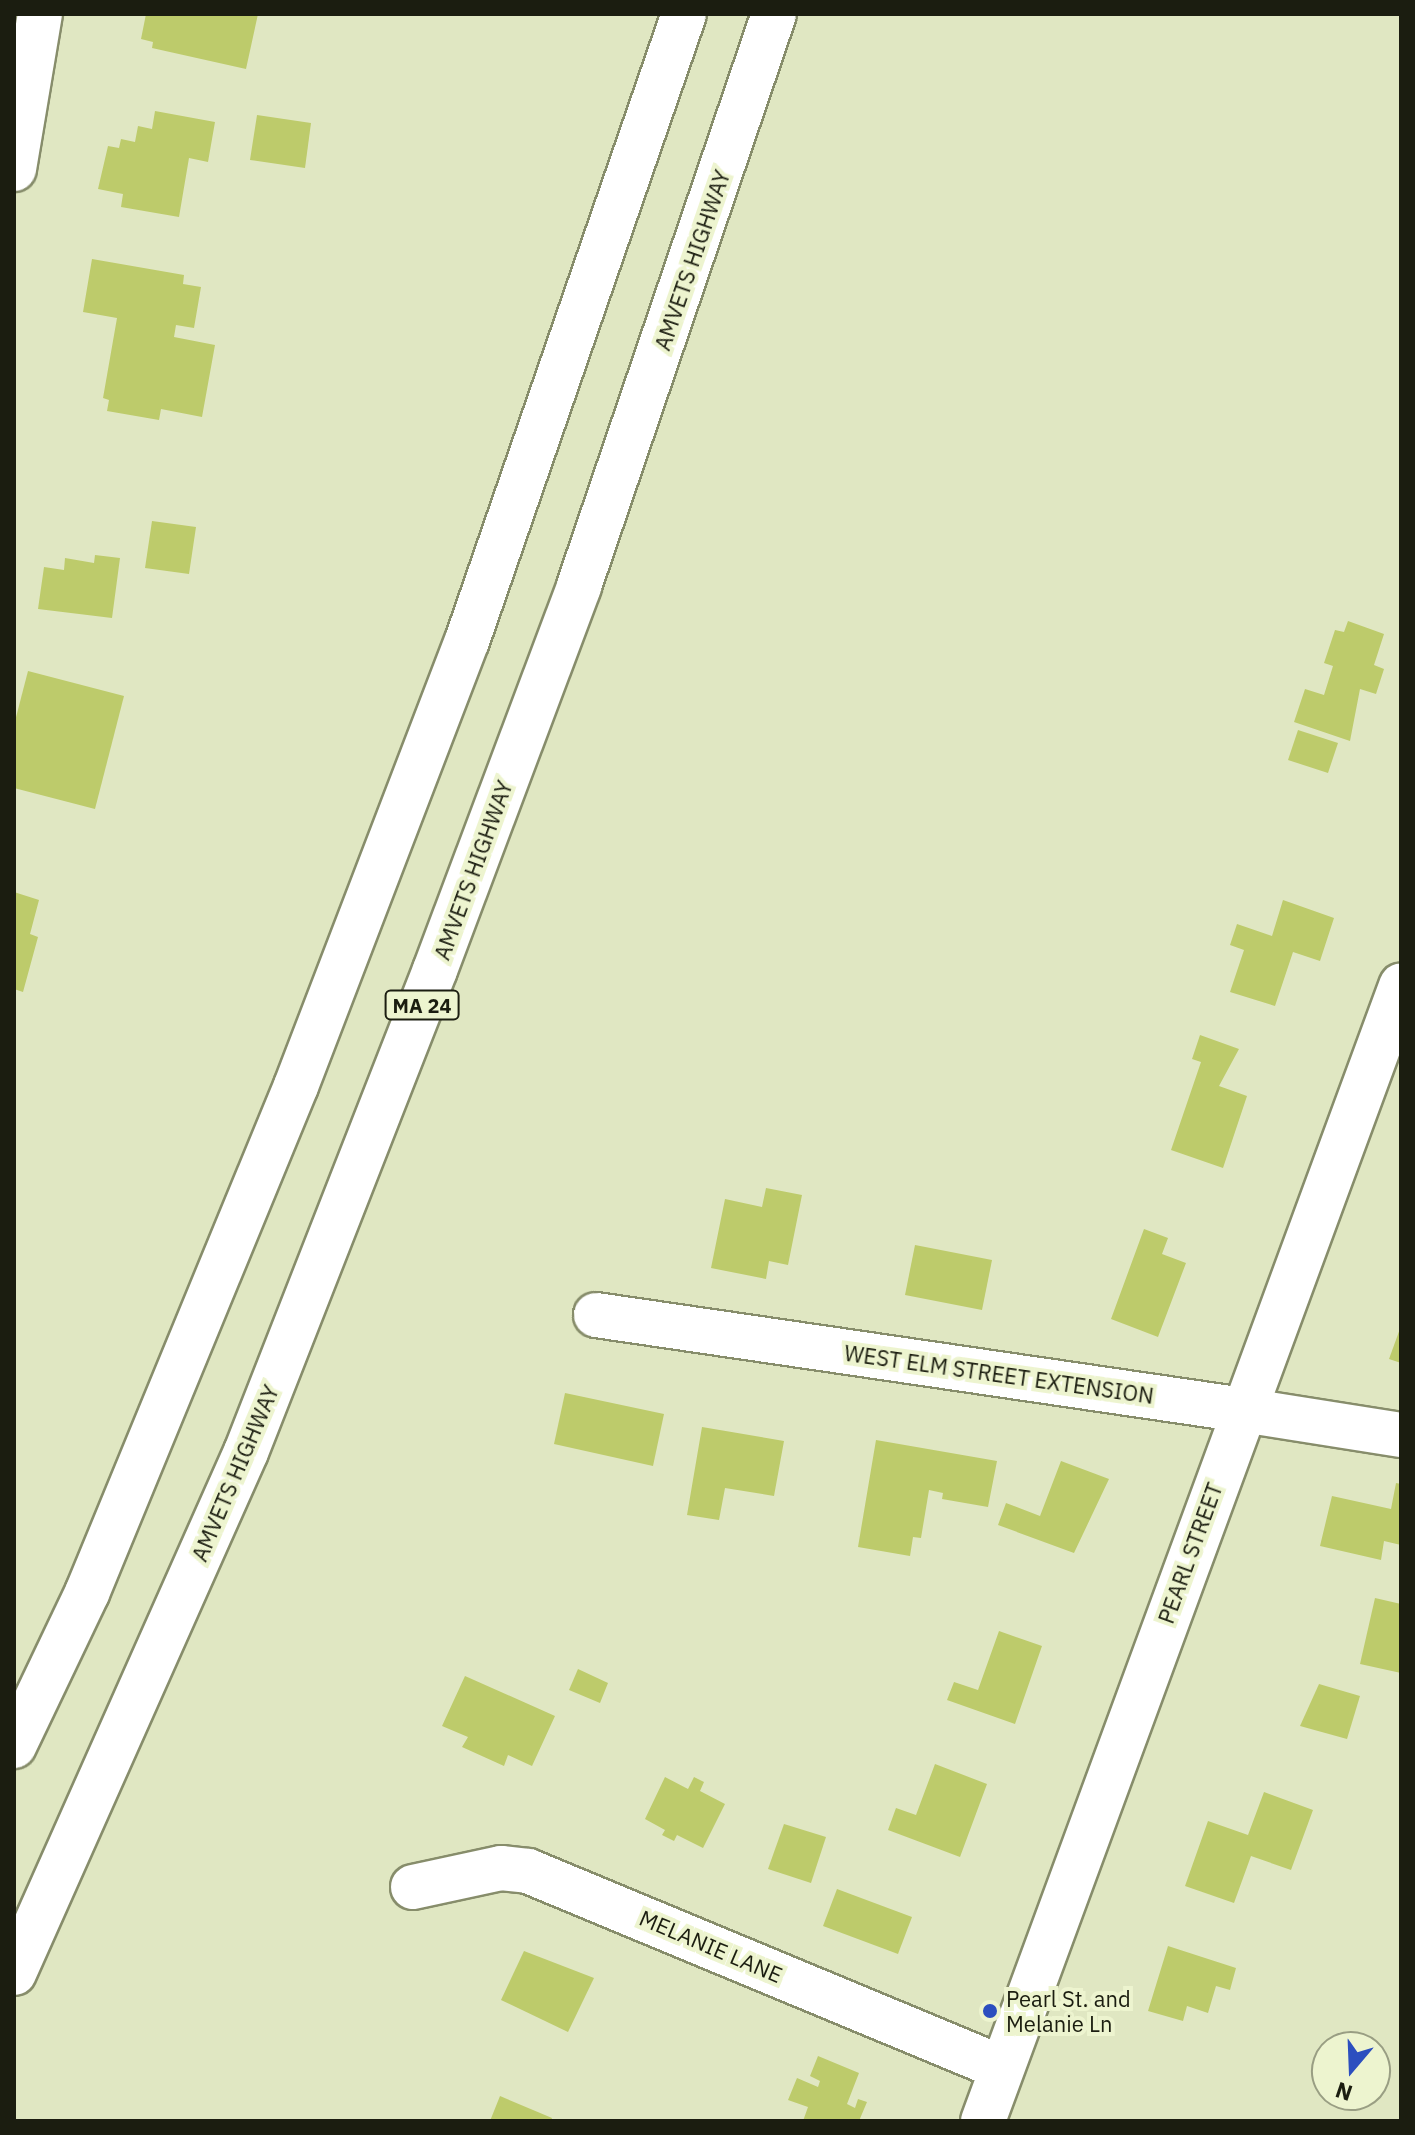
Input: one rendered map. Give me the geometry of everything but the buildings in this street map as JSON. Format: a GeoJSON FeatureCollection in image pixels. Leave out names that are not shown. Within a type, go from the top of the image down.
{"type":"FeatureCollection","features":[{"type":"Feature","properties":{"kind":"main road"},"geometry":{"type":"LineString","coordinates":[[14,169],[40,14]]}},
{"type":"Feature","properties":{"kind":"main road"},"geometry":{"type":"LineString","coordinates":[[14,1746],[87,1593],[307,1057],[467,641],[684,14]]}},
{"type":"Feature","properties":{"kind":"main road","name":"AMVETS HIGHWAY"},"geometry":{"type":"LineString","coordinates":[[14,1973],[246,1452],[424,999],[584,572],[774,14]]}},
{"type":"Feature","properties":{"kind":"main road","name":"PEARL STREET"},"geometry":{"type":"LineString","coordinates":[[983,2121],[1401,986]]}},
{"type":"Feature","properties":{"kind":"main road","name":"WEST ELM STREET EXTENSION"},"geometry":{"type":"LineString","coordinates":[[596,1315],[1401,1435]]}},
{"type":"Feature","properties":{"kind":"main road","name":"MELANIE LANE"},"geometry":{"type":"LineString","coordinates":[[413,1887],[501,1868],[528,1871],[1002,2068]]}},
{"type":"Feature","properties":{"kind":"place","name":"Pearl St. and Melanie Ln"},"geometry":{"type":"Point","coordinates":[990,2011]}}]}
